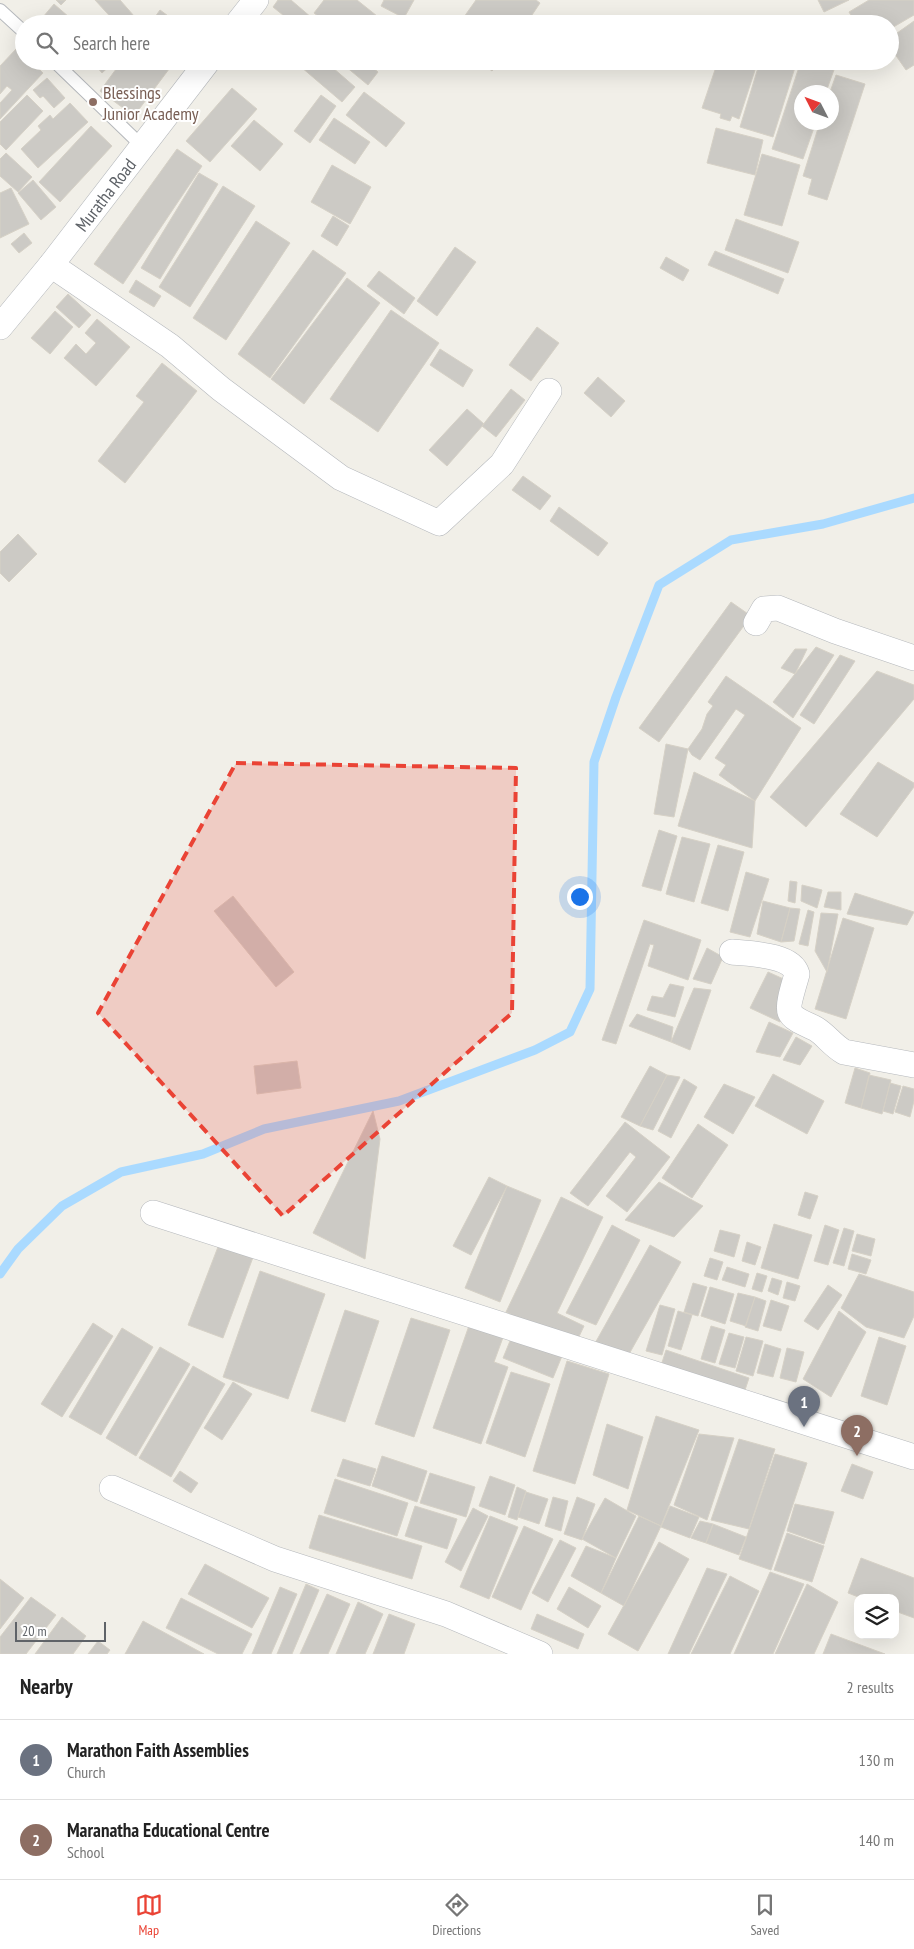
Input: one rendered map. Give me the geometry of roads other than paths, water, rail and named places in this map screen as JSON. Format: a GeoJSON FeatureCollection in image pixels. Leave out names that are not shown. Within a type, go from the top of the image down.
{"type":"FeatureCollection","features":[{"type":"Feature","properties":{"kind":"street"},"geometry":{"type":"LineString","coordinates":[[244,15],[256,0]]}},
{"type":"Feature","properties":{"kind":"street","name":"Muratha Road"},"geometry":{"type":"LineString","coordinates":[[0,327],[51,266],[201,70]]}},
{"type":"Feature","properties":{"kind":"street"},"geometry":{"type":"LineString","coordinates":[[51,266],[170,346],[220,389],[341,478],[439,523],[502,464],[549,391]]}},
{"type":"Feature","properties":{"kind":"street"},"geometry":{"type":"LineString","coordinates":[[756,623],[764,609],[778,608],[835,631],[914,658]]}},
{"type":"Feature","properties":{"kind":"street"},"geometry":{"type":"LineString","coordinates":[[732,952],[782,959],[791,964],[797,974],[790,1012],[793,1017],[819,1031],[833,1046],[844,1052],[914,1065]]}},
{"type":"Feature","properties":{"kind":"street"},"geometry":{"type":"LineString","coordinates":[[153,1213],[914,1457]]}},
{"type":"Feature","properties":{"kind":"street"},"geometry":{"type":"LineString","coordinates":[[112,1488],[275,1559],[446,1614],[540,1654]]}},
{"type":"Feature","properties":{"kind":"lane"},"geometry":{"type":"LineString","coordinates":[[0,10],[15,24]]}},
{"type":"Feature","properties":{"kind":"lane"},"geometry":{"type":"LineString","coordinates":[[63,70],[142,146]]}},
{"type":"Feature","properties":{"kind":"waterway"},"geometry":{"type":"LineString","coordinates":[[0,1274],[18,1249],[62,1206],[121,1172],[203,1154],[264,1129],[399,1101],[535,1050],[570,1032],[590,989],[594,762],[616,697],[659,585],[731,540],[823,524],[914,498]]}},
{"type":"Feature","properties":{"kind":"place","name":"Blessings Junior Academy"},"geometry":{"type":"Point","coordinates":[93,102]}},
{"type":"Feature","properties":{"kind":"place","name":"Marathon Faith Assemblies"},"geometry":{"type":"Point","coordinates":[804,1427]}},
{"type":"Feature","properties":{"kind":"place","name":"Maranatha Educational Centre"},"geometry":{"type":"Point","coordinates":[857,1456]}}]}
